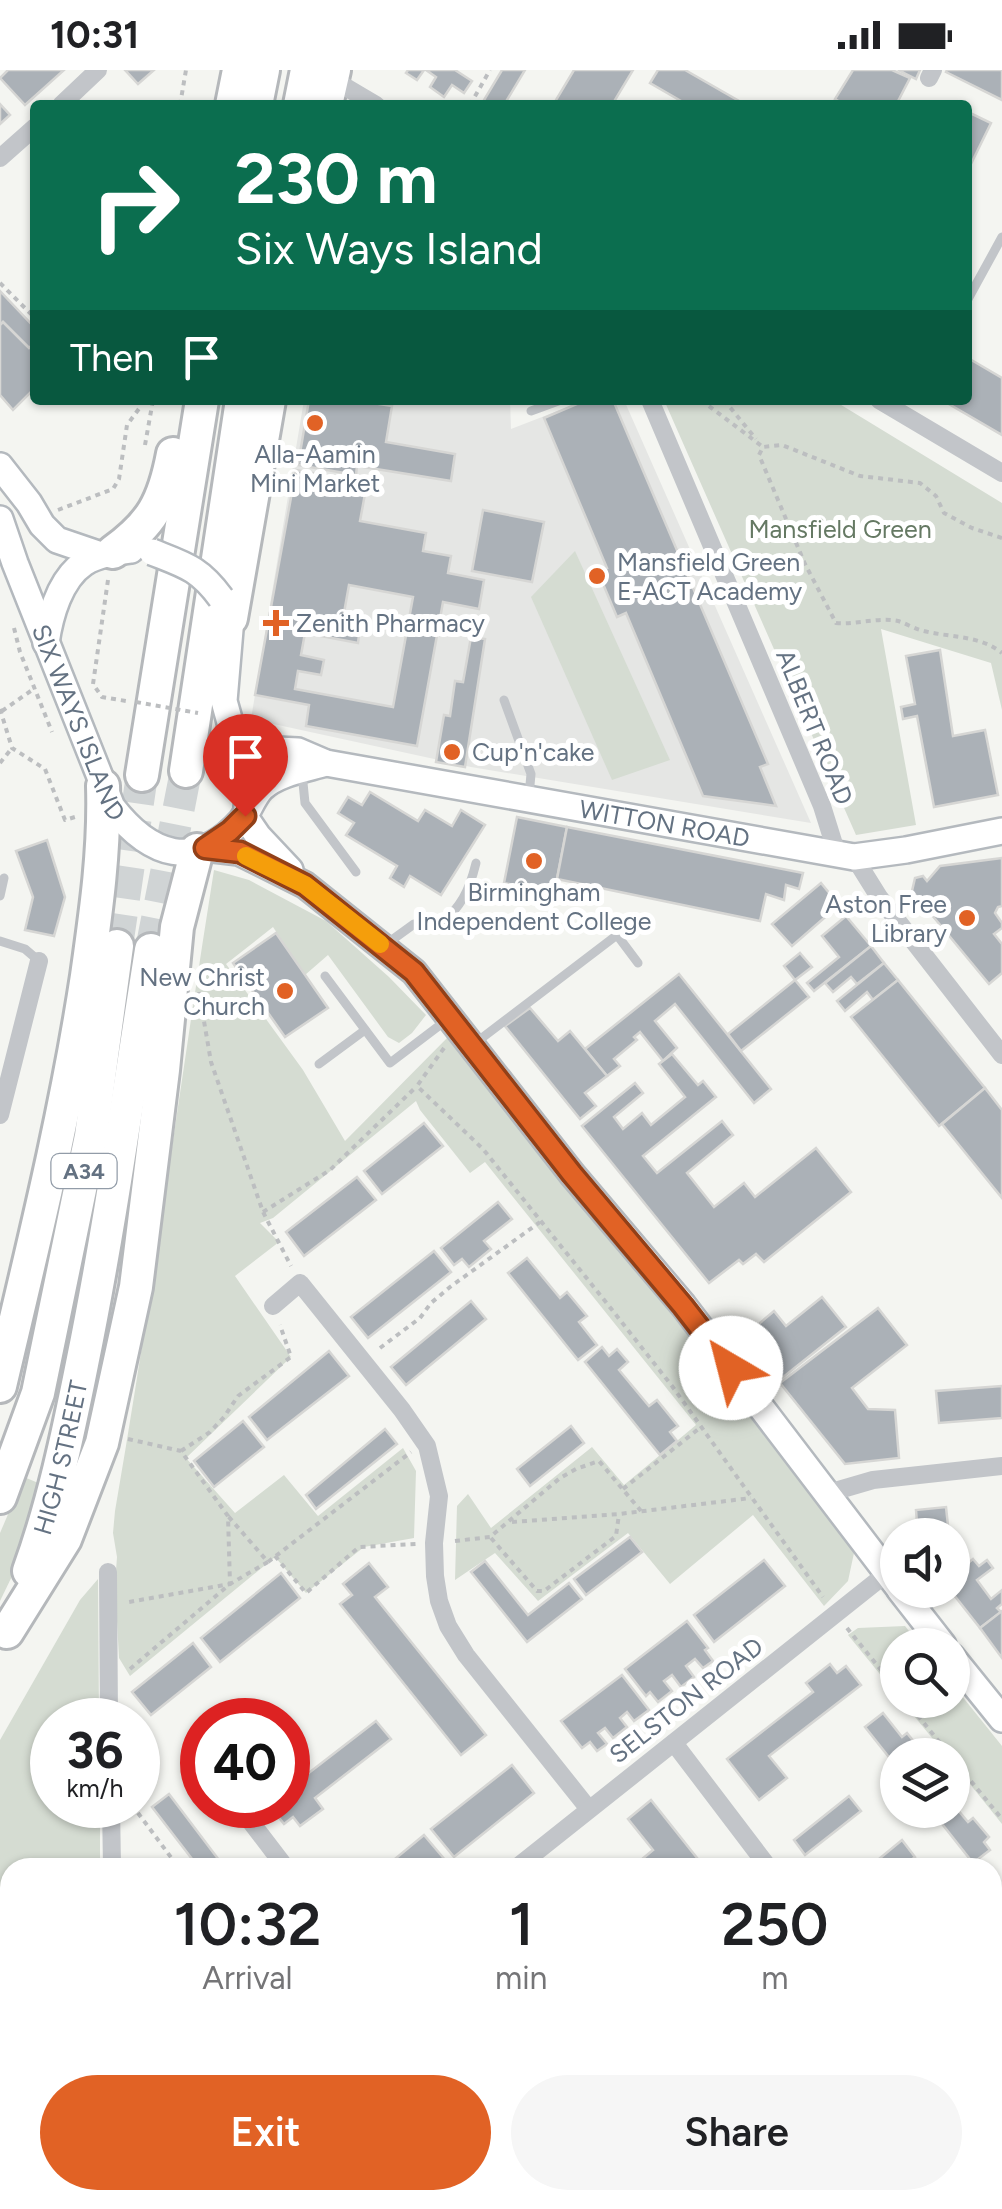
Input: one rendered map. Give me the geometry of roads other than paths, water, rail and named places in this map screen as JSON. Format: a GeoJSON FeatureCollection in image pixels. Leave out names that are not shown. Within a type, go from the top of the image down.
{"type":"FeatureCollection","features":[{"type":"Feature","properties":{"kind":"highway"},"geometry":{"type":"LineString","coordinates":[[233,100],[239,70]]}},
{"type":"Feature","properties":{"kind":"highway"},"geometry":{"type":"LineString","coordinates":[[257,100],[263,70]]}},
{"type":"Feature","properties":{"kind":"highway"},"geometry":{"type":"LineString","coordinates":[[305,100],[325,81]]}},
{"type":"Feature","properties":{"kind":"highway"},"geometry":{"type":"LineString","coordinates":[[108,561],[143,528],[161,500],[183,405]]}},
{"type":"Feature","properties":{"kind":"highway"},"geometry":{"type":"LineString","coordinates":[[142,775],[201,405]]}},
{"type":"Feature","properties":{"kind":"highway"},"geometry":{"type":"LineString","coordinates":[[186,771],[241,405]]}},
{"type":"Feature","properties":{"kind":"highway"},"geometry":{"type":"LineString","coordinates":[[226,608],[269,405]]}},
{"type":"Feature","properties":{"kind":"highway"},"geometry":{"type":"LineString","coordinates":[[0,1386],[78,1034],[104,836],[94,800]]}},
{"type":"Feature","properties":{"kind":"highway"},"geometry":{"type":"LineString","coordinates":[[4,1639],[65,1539],[104,1434],[136,1287],[176,928],[201,849]]}},
{"type":"Feature","properties":{"kind":"highway","name":"A34"},"geometry":{"type":"LineString","coordinates":[[2,1492],[38,1393],[92,1136],[118,946]]}},
{"type":"Feature","properties":{"kind":"highway","name":"HIGH STREET"},"geometry":{"type":"LineString","coordinates":[[4,1639],[42,1535],[73,1407],[102,1265],[151,950]]}},
{"type":"Feature","properties":{"kind":"highway"},"geometry":{"type":"LineString","coordinates":[[0,1453],[2,1492]]}},
{"type":"Feature","properties":{"kind":"main road"},"geometry":{"type":"LineString","coordinates":[[0,466],[57,540],[108,561],[131,550],[152,552],[192,568],[208,580],[226,608],[224,701],[231,726],[249,762],[246,814],[258,836],[305,885],[414,972],[572,1174],[683,1306],[880,1564]]}},
{"type":"Feature","properties":{"kind":"main road"},"geometry":{"type":"LineString","coordinates":[[0,519],[46,642]]}},
{"type":"Feature","properties":{"kind":"main road","name":"SIX WAYS ISLAND"},"geometry":{"type":"LineString","coordinates":[[108,561],[81,564],[50,615],[46,642],[94,800],[112,807],[152,845],[174,852],[240,852],[305,885]]}},
{"type":"Feature","properties":{"kind":"main road","name":"WITTON ROAD"},"geometry":{"type":"LineString","coordinates":[[231,726],[257,750],[298,751],[314,766],[528,798],[846,855],[906,850],[1002,830]]}},
{"type":"Feature","properties":{"kind":"main road"},"geometry":{"type":"LineString","coordinates":[[201,849],[230,831],[269,783],[314,766]]}},
{"type":"Feature","properties":{"kind":"main road"},"geometry":{"type":"LineString","coordinates":[[915,1608],[931,1628]]}},
{"type":"Feature","properties":{"kind":"main road"},"geometry":{"type":"LineString","coordinates":[[970,1679],[1002,1719]]}},
{"type":"Feature","properties":{"kind":"street"},"geometry":{"type":"LineString","coordinates":[[71,100],[98,70]]}},
{"type":"Feature","properties":{"kind":"street"},"geometry":{"type":"LineString","coordinates":[[325,81],[365,100]]}},
{"type":"Feature","properties":{"kind":"street"},"geometry":{"type":"LineString","coordinates":[[0,158],[30,132]]}},
{"type":"Feature","properties":{"kind":"street","name":"ALBERT ROAD"},"geometry":{"type":"LineString","coordinates":[[652,405],[846,855],[1002,1055]]}},
{"type":"Feature","properties":{"kind":"street"},"geometry":{"type":"LineString","coordinates":[[907,407],[1002,473]]}},
{"type":"Feature","properties":{"kind":"street"},"geometry":{"type":"LineString","coordinates":[[0,1115],[8,1048],[38,961]]}},
{"type":"Feature","properties":{"kind":"street"},"geometry":{"type":"LineString","coordinates":[[273,1306],[300,1283],[427,1446],[439,1496],[435,1576],[448,1626],[466,1655],[588,1808]]}},
{"type":"Feature","properties":{"kind":"street"},"geometry":{"type":"LineString","coordinates":[[826,1494],[873,1480],[1002,1466]]}},
{"type":"Feature","properties":{"kind":"street"},"geometry":{"type":"LineString","coordinates":[[108,1572],[109,1698]]}},
{"type":"Feature","properties":{"kind":"street","name":"SELSTON ROAD"},"geometry":{"type":"LineString","coordinates":[[528,1858],[835,1614],[880,1591]]}},
{"type":"Feature","properties":{"kind":"street"},"geometry":{"type":"LineString","coordinates":[[674,1743],[762,1858]]}},
{"type":"Feature","properties":{"kind":"street"},"geometry":{"type":"LineString","coordinates":[[111,1828],[112,1858]]}},
{"type":"Feature","properties":{"kind":"street"},"geometry":{"type":"LineString","coordinates":[[256,1828],[278,1858]]}},
{"type":"Feature","properties":{"kind":"lane"},"geometry":{"type":"LineString","coordinates":[[972,291],[1002,237]]}},
{"type":"Feature","properties":{"kind":"lane"},"geometry":{"type":"LineString","coordinates":[[530,411],[547,405]]}},
{"type":"Feature","properties":{"kind":"lane"},"geometry":{"type":"LineString","coordinates":[[504,700],[532,774],[528,798]]}},
{"type":"Feature","properties":{"kind":"lane"},"geometry":{"type":"LineString","coordinates":[[314,766],[305,802],[356,872]]}},
{"type":"Feature","properties":{"kind":"lane"},"geometry":{"type":"LineString","coordinates":[[382,946],[414,924],[439,926],[467,894],[476,863]]}},
{"type":"Feature","properties":{"kind":"lane"},"geometry":{"type":"LineString","coordinates":[[0,896],[4,878]]}},
{"type":"Feature","properties":{"kind":"lane"},"geometry":{"type":"LineString","coordinates":[[326,976],[390,1064],[460,1030],[617,935],[638,963]]}},
{"type":"Feature","properties":{"kind":"lane"},"geometry":{"type":"LineString","coordinates":[[0,941],[25,949],[38,961]]}},
{"type":"Feature","properties":{"kind":"lane"},"geometry":{"type":"LineString","coordinates":[[319,1064],[366,1030]]}},
{"type":"Feature","properties":{"kind":"tunnel"},"geometry":{"type":"LineString","coordinates":[[151,950],[186,771]]}},
{"type":"Feature","properties":{"kind":"tunnel"},"geometry":{"type":"LineString","coordinates":[[117,946],[142,775]]}},
{"type":"Feature","properties":{"kind":"place","name":"Alla-Aamin Mini Market"},"geometry":{"type":"Point","coordinates":[315,423]}},
{"type":"Feature","properties":{"kind":"place","name":"Mansfield Green E-ACT Academy"},"geometry":{"type":"Point","coordinates":[597,576]}},
{"type":"Feature","properties":{"kind":"place","name":"Zenith Pharmacy"},"geometry":{"type":"Point","coordinates":[276,623]}},
{"type":"Feature","properties":{"kind":"place","name":"Cup'n'cake"},"geometry":{"type":"Point","coordinates":[452,752]}},
{"type":"Feature","properties":{"kind":"place","name":"Birmingham Independent College"},"geometry":{"type":"Point","coordinates":[534,861]}},
{"type":"Feature","properties":{"kind":"place","name":"Aston Free Library"},"geometry":{"type":"Point","coordinates":[967,918]}},
{"type":"Feature","properties":{"kind":"place","name":"New Christ Church"},"geometry":{"type":"Point","coordinates":[285,991]}},
{"type":"Feature","properties":{"kind":"park label","name":"Mansfield Green"},"geometry":{"type":"Point","coordinates":[840,529]}}]}
